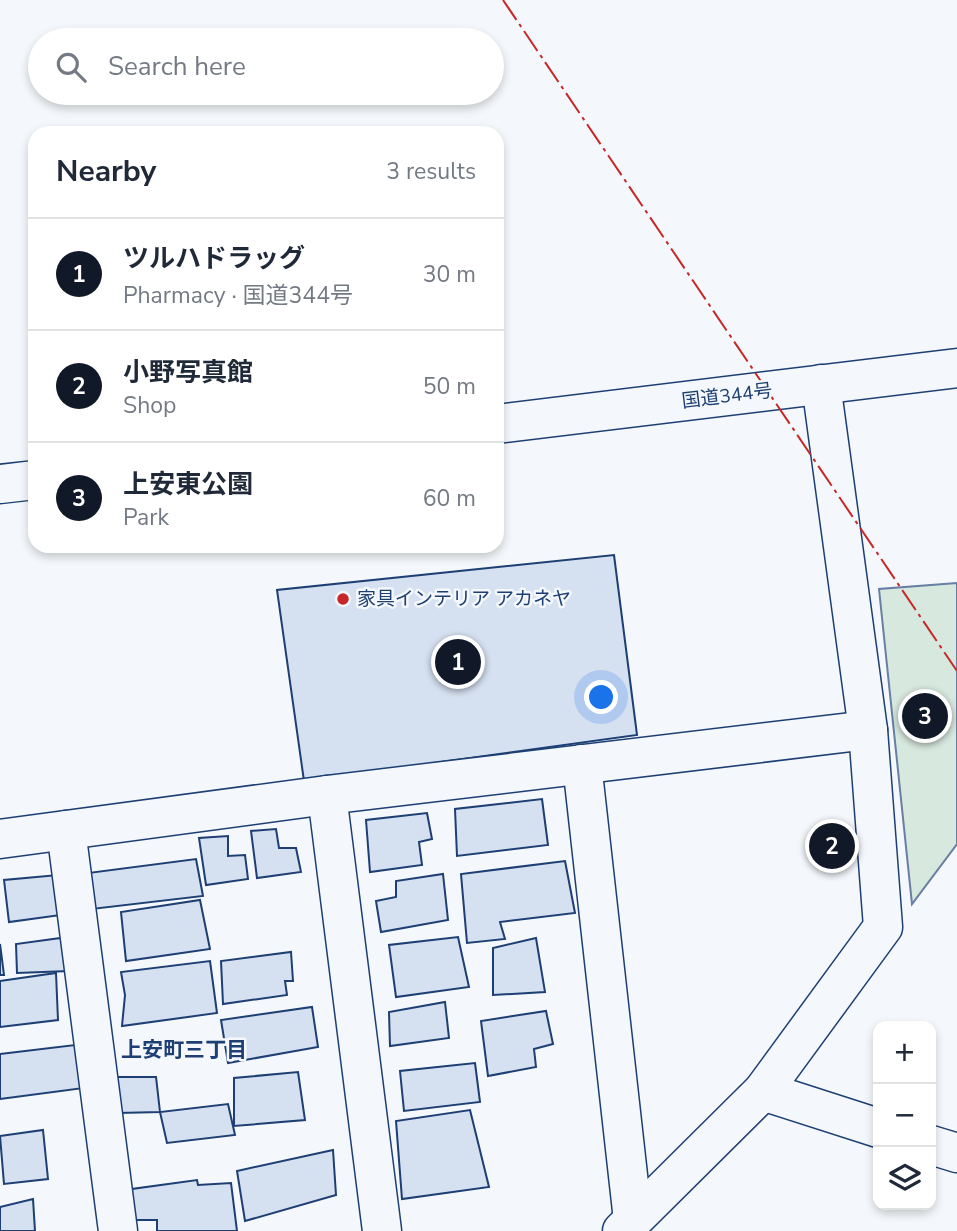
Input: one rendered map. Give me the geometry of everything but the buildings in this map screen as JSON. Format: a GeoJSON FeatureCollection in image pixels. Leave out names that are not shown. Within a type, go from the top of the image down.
{"type":"FeatureCollection","features":[{"type":"Feature","properties":{"kind":"main road","name":"国道344号"},"geometry":{"type":"LineString","coordinates":[[504,423],[957,368]]}},
{"type":"Feature","properties":{"kind":"main road"},"geometry":{"type":"LineString","coordinates":[[628,1226],[763,1091],[883,926],[868,730],[821,384]]}},
{"type":"Feature","properties":{"kind":"main road"},"geometry":{"type":"LineString","coordinates":[[0,484],[28,481]]}},
{"type":"Feature","properties":{"kind":"main road"},"geometry":{"type":"LineString","coordinates":[[0,839],[327,795],[868,730]]}},
{"type":"Feature","properties":{"kind":"main road"},"geometry":{"type":"LineString","coordinates":[[582,764],[628,1226]]}},
{"type":"Feature","properties":{"kind":"main road"},"geometry":{"type":"LineString","coordinates":[[327,795],[382,1231]]}},
{"type":"Feature","properties":{"kind":"main road"},"geometry":{"type":"LineString","coordinates":[[66,830],[118,1231]]}},
{"type":"Feature","properties":{"kind":"main road"},"geometry":{"type":"LineString","coordinates":[[763,1091],[873,1126]]}},
{"type":"Feature","properties":{"kind":"main road"},"geometry":{"type":"LineString","coordinates":[[936,1147],[957,1153]]}},
{"type":"Feature","properties":{"kind":"shaded area"},"geometry":{"type":"Polygon","coordinates":[[[957,583],[957,844],[912,904],[879,589],[957,583]]]}},
{"type":"Feature","properties":{"kind":"power"},"geometry":{"type":"LineString","coordinates":[[503,0],[957,671]]}},
{"type":"Feature","properties":{"kind":"place","name":"家具インテリア アカネヤ"},"geometry":{"type":"Point","coordinates":[343,599]}},
{"type":"Feature","properties":{"kind":"place","name":"ツルハドラッグ"},"geometry":{"type":"Point","coordinates":[458,662]}},
{"type":"Feature","properties":{"kind":"place","name":"上安東公園"},"geometry":{"type":"Point","coordinates":[925,716]}},
{"type":"Feature","properties":{"kind":"place","name":"小野写真館"},"geometry":{"type":"Point","coordinates":[832,846]}},
{"type":"Feature","properties":{"kind":"district","name":"上安町三丁目"},"geometry":{"type":"Point","coordinates":[184,1050]}}]}
